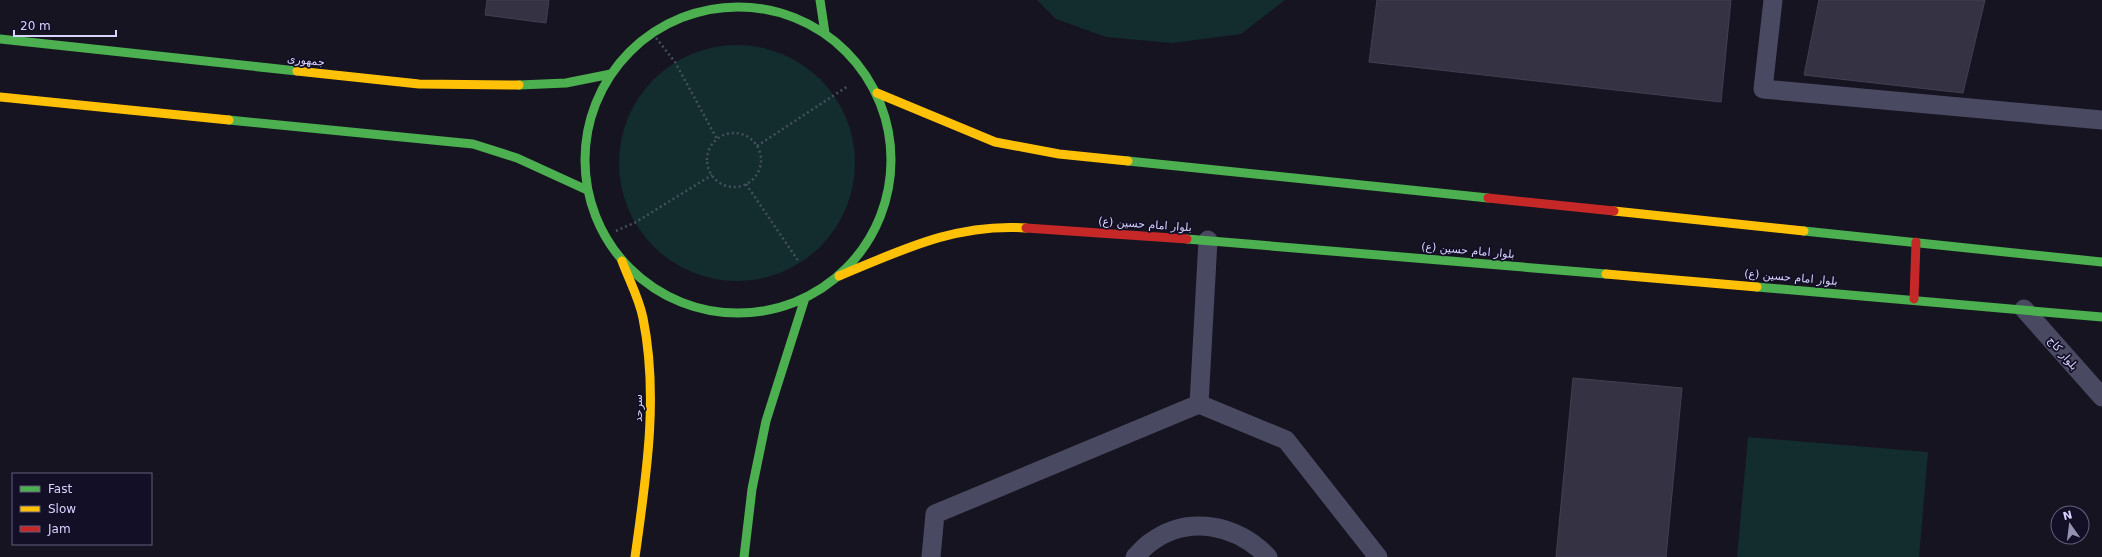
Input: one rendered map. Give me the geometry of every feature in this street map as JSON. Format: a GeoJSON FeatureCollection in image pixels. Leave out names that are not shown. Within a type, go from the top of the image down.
{"type":"FeatureCollection","features":[{"type":"Feature","properties":{"kind":"main road"},"geometry":{"type":"LineString","coordinates":[[820,0],[825,33]]}},
{"type":"Feature","properties":{"kind":"main road"},"geometry":{"type":"LineString","coordinates":[[750,7],[789,15],[825,33],[855,60],[865,74],[877,93],[890,131],[892,171],[886,204],[866,246],[839,276],[805,298],[767,311],[727,314],[688,305],[652,288],[622,261],[600,228],[587,190],[584,150],[592,110],[611,74],[638,44],[671,23],[710,10],[750,7]]}},
{"type":"Feature","properties":{"kind":"main road"},"geometry":{"type":"LineString","coordinates":[[671,23],[676,11]]}},
{"type":"Feature","properties":{"kind":"main road","name":"جمهوری"},"geometry":{"type":"LineString","coordinates":[[0,39],[419,84],[488,86],[566,83],[611,74]]}},
{"type":"Feature","properties":{"kind":"main road"},"geometry":{"type":"LineString","coordinates":[[877,93],[995,142],[1059,154],[2102,262]]}},
{"type":"Feature","properties":{"kind":"main road"},"geometry":{"type":"LineString","coordinates":[[0,97],[473,144],[536,165],[587,190]]}},
{"type":"Feature","properties":{"kind":"main road","name":"بلوار امام حسین (ع)"},"geometry":{"type":"LineString","coordinates":[[839,276],[927,240],[968,230],[1010,227],[1208,240],[2024,308],[2102,317]]}},
{"type":"Feature","properties":{"kind":"main road"},"geometry":{"type":"LineString","coordinates":[[1914,299],[1916,242]]}},
{"type":"Feature","properties":{"kind":"main road","name":"سرحد"},"geometry":{"type":"LineString","coordinates":[[622,261],[643,318],[650,372],[650,439],[635,557]]}},
{"type":"Feature","properties":{"kind":"main road"},"geometry":{"type":"LineString","coordinates":[[744,557],[752,490],[766,421],[805,298]]}},
{"type":"Feature","properties":{"kind":"lane"},"geometry":{"type":"LineString","coordinates":[[1773,0],[1763,89],[2102,120]]}},
{"type":"Feature","properties":{"kind":"lane"},"geometry":{"type":"LineString","coordinates":[[1199,404],[1208,240]]}},
{"type":"Feature","properties":{"kind":"lane","name":"بلوار کاج"},"geometry":{"type":"LineString","coordinates":[[2024,308],[2102,396]]}},
{"type":"Feature","properties":{"kind":"lane"},"geometry":{"type":"LineString","coordinates":[[931,557],[936,514],[1199,404],[1286,440],[1378,557]]}},
{"type":"Feature","properties":{"kind":"lane"},"geometry":{"type":"LineString","coordinates":[[1135,557],[1151,542],[1170,531],[1193,526],[1216,527],[1237,533],[1256,545],[1268,557]]}},
{"type":"Feature","properties":{"kind":"path"},"geometry":{"type":"LineString","coordinates":[[654,34],[675,62],[717,139]]}},
{"type":"Feature","properties":{"kind":"path"},"geometry":{"type":"LineString","coordinates":[[757,146],[865,74]]}},
{"type":"Feature","properties":{"kind":"path"},"geometry":{"type":"LineString","coordinates":[[725,134],[743,135],[757,146],[760,163],[758,172],[746,184],[729,186],[720,183],[712,175],[708,166],[708,153],[711,145],[717,139],[725,134]]}},
{"type":"Feature","properties":{"kind":"path"},"geometry":{"type":"LineString","coordinates":[[606,236],[636,222],[712,175]]}},
{"type":"Feature","properties":{"kind":"path"},"geometry":{"type":"LineString","coordinates":[[746,184],[799,262]]}},
{"type":"Feature","properties":{"kind":"green space"},"geometry":{"type":"Polygon","coordinates":[[[1037,0],[1285,0],[1241,34],[1172,43],[1106,37],[1056,19],[1037,0]]]}},
{"type":"Feature","properties":{"kind":"green space"},"geometry":{"type":"Polygon","coordinates":[[[737,45],[771,50],[782,54],[812,72],[828,88],[841,108],[850,129],[855,163],[850,197],[846,208],[828,238],[812,254],[792,267],[771,276],[737,281],[703,276],[692,272],[662,254],[646,238],[633,218],[624,197],[619,163],[624,129],[628,118],[646,88],[662,72],[682,59],[703,50],[737,45]]]}},
{"type":"Feature","properties":{"kind":"green space"},"geometry":{"type":"Polygon","coordinates":[[[1748,437],[1928,452],[1919,557],[1737,557],[1748,437]]]}},
{"type":"Feature","properties":{"kind":"building"},"geometry":{"type":"Polygon","coordinates":[[[487,0],[549,0],[546,23],[485,15],[487,0]]]}},
{"type":"Feature","properties":{"kind":"building"},"geometry":{"type":"Polygon","coordinates":[[[1377,0],[1731,0],[1721,102],[1369,62],[1377,0]]]}},
{"type":"Feature","properties":{"kind":"building"},"geometry":{"type":"Polygon","coordinates":[[[1819,0],[1985,0],[1963,93],[1804,75],[1819,0]]]}},
{"type":"Feature","properties":{"kind":"building"},"geometry":{"type":"Polygon","coordinates":[[[1573,378],[1682,388],[1666,557],[1556,557],[1573,378]]]}},
{"type":"Feature","properties":{"kind":"traffic: fast"},"geometry":{"type":"LineString","coordinates":[[820,0],[825,33]]}},
{"type":"Feature","properties":{"kind":"traffic: fast"},"geometry":{"type":"LineString","coordinates":[[738,7],[768,10],[797,19],[823,33],[846,52],[865,75],[879,101],[888,130],[891,160],[888,190],[879,219],[865,245],[846,268],[823,287],[797,301],[768,310],[738,313],[708,310],[679,301],[653,287],[630,268],[611,245],[597,219],[588,190],[585,160],[588,130],[597,101],[611,75],[630,52],[653,33],[679,19],[708,10],[738,7]]}},
{"type":"Feature","properties":{"kind":"traffic: fast"},"geometry":{"type":"LineString","coordinates":[[0,39],[297,71]]}},
{"type":"Feature","properties":{"kind":"traffic: fast"},"geometry":{"type":"LineString","coordinates":[[519,85],[566,83],[611,74]]}},
{"type":"Feature","properties":{"kind":"traffic: fast"},"geometry":{"type":"LineString","coordinates":[[229,120],[473,144],[517,158],[587,190]]}},
{"type":"Feature","properties":{"kind":"traffic: fast"},"geometry":{"type":"LineString","coordinates":[[1128,161],[1488,198]]}},
{"type":"Feature","properties":{"kind":"traffic: fast"},"geometry":{"type":"LineString","coordinates":[[1804,231],[2102,262]]}},
{"type":"Feature","properties":{"kind":"traffic: fast"},"geometry":{"type":"LineString","coordinates":[[1187,239],[1606,274]]}},
{"type":"Feature","properties":{"kind":"traffic: fast"},"geometry":{"type":"LineString","coordinates":[[1757,287],[2102,317]]}},
{"type":"Feature","properties":{"kind":"traffic: fast"},"geometry":{"type":"LineString","coordinates":[[744,557],[752,489],[766,421],[805,298]]}},
{"type":"Feature","properties":{"kind":"traffic: slow"},"geometry":{"type":"LineString","coordinates":[[297,71],[419,84],[519,85]]}},
{"type":"Feature","properties":{"kind":"traffic: slow"},"geometry":{"type":"LineString","coordinates":[[877,93],[995,142],[1059,154],[1128,161]]}},
{"type":"Feature","properties":{"kind":"traffic: slow"},"geometry":{"type":"LineString","coordinates":[[0,97],[229,120]]}},
{"type":"Feature","properties":{"kind":"traffic: slow"},"geometry":{"type":"LineString","coordinates":[[1614,211],[1804,231]]}},
{"type":"Feature","properties":{"kind":"traffic: slow"},"geometry":{"type":"LineString","coordinates":[[839,276],[907,248],[953,234],[1000,228],[1026,228]]}},
{"type":"Feature","properties":{"kind":"traffic: slow"},"geometry":{"type":"LineString","coordinates":[[622,261],[643,318],[648,348],[650,378],[647,467],[635,557]]}},
{"type":"Feature","properties":{"kind":"traffic: slow"},"geometry":{"type":"LineString","coordinates":[[1606,274],[1757,287]]}},
{"type":"Feature","properties":{"kind":"traffic: jam"},"geometry":{"type":"LineString","coordinates":[[1488,198],[1614,211]]}},
{"type":"Feature","properties":{"kind":"traffic: jam"},"geometry":{"type":"LineString","coordinates":[[1026,228],[1187,239]]}},
{"type":"Feature","properties":{"kind":"traffic: jam"},"geometry":{"type":"LineString","coordinates":[[1914,299],[1916,242]]}}]}
